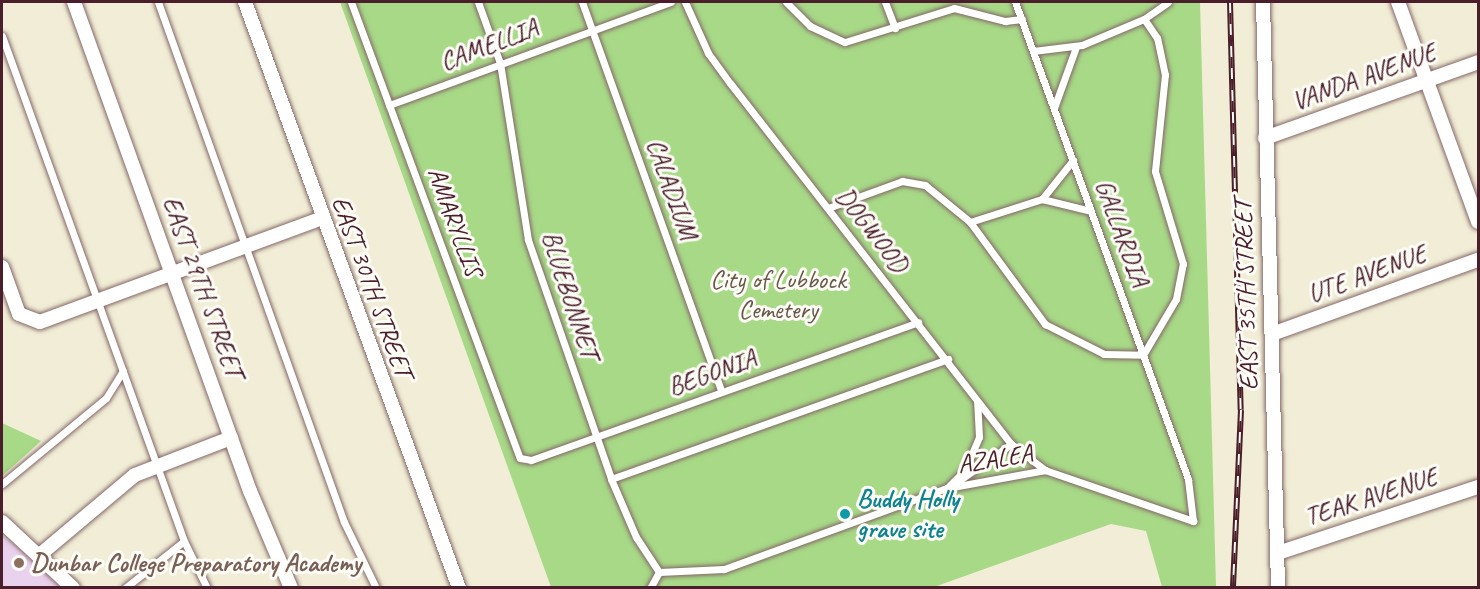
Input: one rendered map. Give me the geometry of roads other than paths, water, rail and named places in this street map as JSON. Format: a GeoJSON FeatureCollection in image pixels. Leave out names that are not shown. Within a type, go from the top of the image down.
{"type":"FeatureCollection","features":[{"type":"Feature","properties":{"kind":"street","name":"EAST 29TH STREET"},"geometry":{"type":"LineString","coordinates":[[74,2],[231,438],[291,588]]}},
{"type":"Feature","properties":{"kind":"street","name":"EAST 30TH STREET"},"geometry":{"type":"LineString","coordinates":[[245,2],[459,588]]}},
{"type":"Feature","properties":{"kind":"street","name":"EAST 35TH STREET"},"geometry":{"type":"LineString","coordinates":[[1263,2],[1278,588]]}},
{"type":"Feature","properties":{"kind":"street"},"geometry":{"type":"LineString","coordinates":[[1398,2],[1479,222]]}},
{"type":"Feature","properties":{"kind":"street","name":"VANDA AVENUE"},"geometry":{"type":"LineString","coordinates":[[1265,138],[1479,62]]}},
{"type":"Feature","properties":{"kind":"street"},"geometry":{"type":"LineString","coordinates":[[2,267],[25,319],[40,322],[322,218]]}},
{"type":"Feature","properties":{"kind":"street","name":"UTE AVENUE"},"geometry":{"type":"LineString","coordinates":[[1272,334],[1479,260]]}},
{"type":"Feature","properties":{"kind":"street"},"geometry":{"type":"LineString","coordinates":[[42,554],[158,462],[231,438]]}},
{"type":"Feature","properties":{"kind":"street","name":"TEAK AVENUE"},"geometry":{"type":"LineString","coordinates":[[1278,553],[1479,487]]}},
{"type":"Feature","properties":{"kind":"street"},"geometry":{"type":"LineString","coordinates":[[2,522],[42,554],[73,588]]}},
{"type":"Feature","properties":{"kind":"lane"},"geometry":{"type":"LineString","coordinates":[[158,2],[344,522],[376,588]]}},
{"type":"Feature","properties":{"kind":"lane","name":"AMARYLLIS"},"geometry":{"type":"LineString","coordinates":[[351,2],[520,458]]}},
{"type":"Feature","properties":{"kind":"lane","name":"BLUEBONNET"},"geometry":{"type":"LineString","coordinates":[[478,2],[500,63],[528,240],[611,478],[636,537],[659,572]]}},
{"type":"Feature","properties":{"kind":"lane","name":"CALADIUM"},"geometry":{"type":"LineString","coordinates":[[582,2],[722,392]]}},
{"type":"Feature","properties":{"kind":"lane","name":"CAMELLIA"},"geometry":{"type":"LineString","coordinates":[[389,105],[592,28],[671,2]]}},
{"type":"Feature","properties":{"kind":"lane","name":"DOGWOOD"},"geometry":{"type":"LineString","coordinates":[[685,2],[708,53],[948,359],[1011,444],[1045,470]]}},
{"type":"Feature","properties":{"kind":"lane"},"geometry":{"type":"LineString","coordinates":[[786,2],[810,26],[845,42],[954,8],[1005,21],[1022,20]]}},
{"type":"Feature","properties":{"kind":"lane"},"geometry":{"type":"LineString","coordinates":[[885,2],[895,28]]}},
{"type":"Feature","properties":{"kind":"lane","name":"GALLARDIA"},"geometry":{"type":"LineString","coordinates":[[1015,2],[1188,479]]}},
{"type":"Feature","properties":{"kind":"lane"},"geometry":{"type":"LineString","coordinates":[[1033,51],[1076,47],[1144,19],[1168,2]]}},
{"type":"Feature","properties":{"kind":"lane"},"geometry":{"type":"LineString","coordinates":[[828,208],[912,181],[925,185],[970,222],[1044,324],[1104,354],[1143,355],[1176,300],[1183,264],[1153,160],[1166,75],[1157,38],[1144,19]]}},
{"type":"Feature","properties":{"kind":"lane"},"geometry":{"type":"LineString","coordinates":[[2,36],[97,301],[158,462],[184,541],[207,588]]}},
{"type":"Feature","properties":{"kind":"lane"},"geometry":{"type":"LineString","coordinates":[[1054,108],[1076,47]]}},
{"type":"Feature","properties":{"kind":"lane"},"geometry":{"type":"LineString","coordinates":[[970,222],[1042,198],[1073,160]]}},
{"type":"Feature","properties":{"kind":"lane"},"geometry":{"type":"LineString","coordinates":[[1042,198],[1091,211]]}},
{"type":"Feature","properties":{"kind":"lane","name":"BEGONIA"},"geometry":{"type":"LineString","coordinates":[[520,458],[531,460],[918,322]]}},
{"type":"Feature","properties":{"kind":"lane"},"geometry":{"type":"LineString","coordinates":[[611,478],[948,359]]}},
{"type":"Feature","properties":{"kind":"lane"},"geometry":{"type":"LineString","coordinates":[[2,484],[106,398],[123,371]]}},
{"type":"Feature","properties":{"kind":"lane"},"geometry":{"type":"LineString","coordinates":[[947,488],[965,470],[979,437],[977,399]]}},
{"type":"Feature","properties":{"kind":"lane"},"geometry":{"type":"LineString","coordinates":[[947,488],[1011,444]]}},
{"type":"Feature","properties":{"kind":"lane","name":"AZALEA"},"geometry":{"type":"LineString","coordinates":[[659,572],[724,569],[947,488],[1045,470],[1193,521],[1188,479]]}},
{"type":"Feature","properties":{"kind":"lane"},"geometry":{"type":"LineString","coordinates":[[125,588],[184,541]]}},
{"type":"Feature","properties":{"kind":"lane"},"geometry":{"type":"LineString","coordinates":[[650,588],[659,572]]}},
{"type":"Feature","properties":{"kind":"railway"},"geometry":{"type":"LineString","coordinates":[[1230,2],[1241,410],[1233,588]]}},
{"type":"Feature","properties":{"kind":"place","name":"Buddy Holly grave site"},"geometry":{"type":"Point","coordinates":[845,514]}},
{"type":"Feature","properties":{"kind":"place","name":"Dunbar College Preparatory Academy"},"geometry":{"type":"Point","coordinates":[19,563]}},
{"type":"Feature","properties":{"kind":"park label","name":"City of Lubbock Cemetery"},"geometry":{"type":"Point","coordinates":[778,295]}}]}
